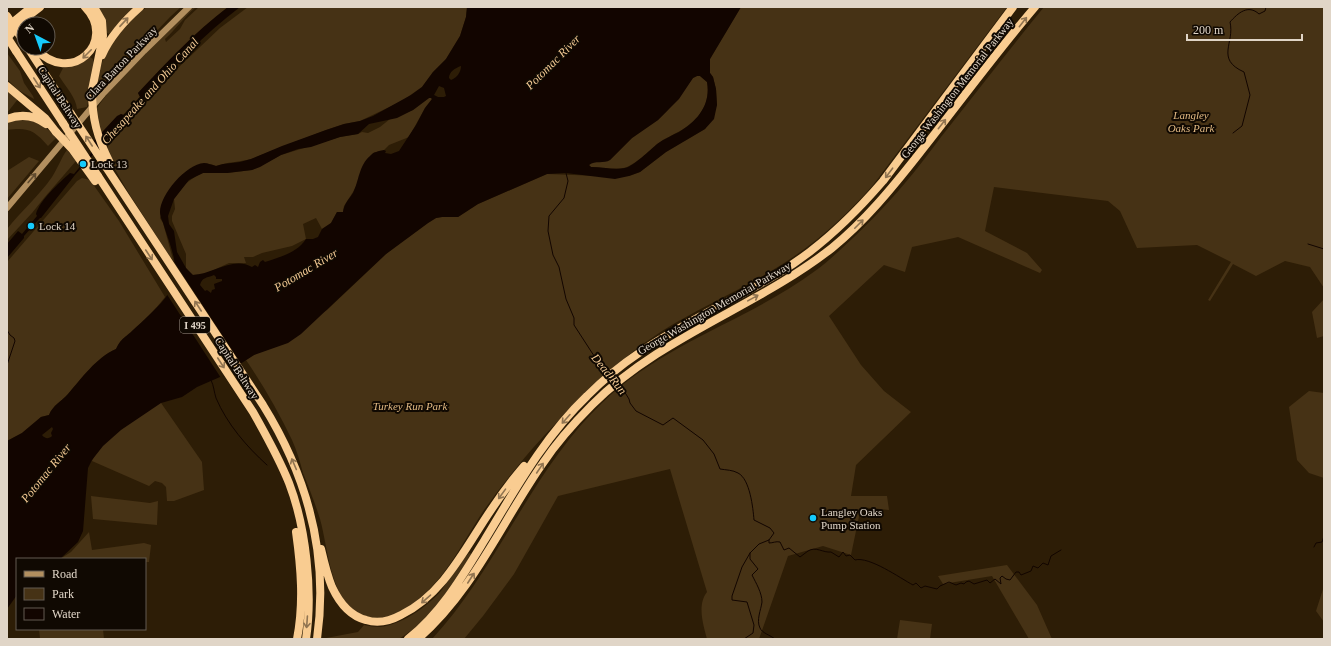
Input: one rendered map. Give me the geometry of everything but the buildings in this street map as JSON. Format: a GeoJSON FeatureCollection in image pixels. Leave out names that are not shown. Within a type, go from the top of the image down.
{"type":"FeatureCollection","features":[{"type":"Feature","properties":{"kind":"highway"},"geometry":{"type":"LineString","coordinates":[[7,26],[31,7]]}},
{"type":"Feature","properties":{"kind":"highway"},"geometry":{"type":"LineString","coordinates":[[7,38],[23,20],[40,7]]}},
{"type":"Feature","properties":{"kind":"highway"},"geometry":{"type":"LineString","coordinates":[[43,56],[56,63],[69,64],[82,59],[92,47],[96,33],[94,18],[85,7]]}},
{"type":"Feature","properties":{"kind":"highway"},"geometry":{"type":"LineString","coordinates":[[94,7],[99,14],[103,28],[92,90],[93,114],[108,165]]}},
{"type":"Feature","properties":{"kind":"highway"},"geometry":{"type":"LineString","coordinates":[[97,65],[116,32],[127,18],[140,7]]}},
{"type":"Feature","properties":{"kind":"highway","name":"George Washington Memorial Parkway"},"geometry":{"type":"LineString","coordinates":[[545,443],[587,396],[629,360],[667,335],[777,274],[809,253],[848,220],[869,198],[888,174],[1013,7]]}},
{"type":"Feature","properties":{"kind":"highway","name":"George Washington Memorial Parkway"},"geometry":{"type":"LineString","coordinates":[[418,639],[437,622],[461,594],[542,464],[570,428],[592,404],[635,368],[665,347],[796,274],[819,258],[853,230],[875,208],[900,178],[1035,7]]}},
{"type":"Feature","properties":{"kind":"highway"},"geometry":{"type":"LineString","coordinates":[[7,11],[16,23]]}},
{"type":"Feature","properties":{"kind":"highway"},"geometry":{"type":"LineString","coordinates":[[7,16],[16,30]]}},
{"type":"Feature","properties":{"kind":"highway","name":"Capital Beltway"},"geometry":{"type":"LineString","coordinates":[[7,38],[63,123],[96,178],[128,222],[262,428],[279,461],[289,484],[302,533],[308,598],[306,639]]}},
{"type":"Feature","properties":{"kind":"highway","name":"Capital Beltway"},"geometry":{"type":"LineString","coordinates":[[33,56],[71,114],[108,165],[138,215],[272,421],[295,467],[307,500],[314,530],[319,566],[320,600],[317,639]]}},
{"type":"Feature","properties":{"kind":"highway"},"geometry":{"type":"LineString","coordinates":[[7,86],[45,118],[96,178]]}},
{"type":"Feature","properties":{"kind":"highway"},"geometry":{"type":"LineString","coordinates":[[7,119],[18,116],[31,116],[43,122],[56,132]]}},
{"type":"Feature","properties":{"kind":"highway"},"geometry":{"type":"LineString","coordinates":[[307,500],[330,582],[341,603],[351,613],[361,619],[376,622],[388,620],[402,615],[415,607],[438,586],[455,566],[506,489],[545,443]]}},
{"type":"Feature","properties":{"kind":"highway"},"geometry":{"type":"LineString","coordinates":[[408,639],[430,618],[451,593],[545,443]]}},
{"type":"Feature","properties":{"kind":"highway"},"geometry":{"type":"LineString","coordinates":[[279,461],[291,504],[300,565],[302,598],[297,639]]}},
{"type":"Feature","properties":{"kind":"main road"},"geometry":{"type":"LineString","coordinates":[[7,26],[27,7]]}},
{"type":"Feature","properties":{"kind":"main road","name":"Clara Barton Parkway"},"geometry":{"type":"LineString","coordinates":[[7,208],[103,94],[189,7]]}},
{"type":"Feature","properties":{"kind":"green space"},"geometry":{"type":"Polygon","coordinates":[[[98,7],[136,7],[121,20],[109,34],[106,32],[98,7]]]}},
{"type":"Feature","properties":{"kind":"green space"},"geometry":{"type":"Polygon","coordinates":[[[147,7],[181,7],[99,92],[95,91],[97,78],[105,54],[111,43],[126,23],[147,7]]]}},
{"type":"Feature","properties":{"kind":"green space"},"geometry":{"type":"Polygon","coordinates":[[[192,7],[196,7],[165,39],[166,42],[180,29],[185,20],[199,7],[228,7],[181,48],[159,70],[138,93],[140,97],[123,115],[121,114],[100,135],[95,111],[105,97],[128,70],[192,7]]]}},
{"type":"Feature","properties":{"kind":"green space"},"geometry":{"type":"Polygon","coordinates":[[[248,7],[467,7],[466,17],[460,36],[446,59],[433,72],[422,87],[402,101],[360,121],[326,130],[251,159],[216,166],[210,164],[183,174],[177,182],[160,218],[163,223],[174,263],[128,192],[108,157],[108,146],[135,112],[150,99],[181,65],[220,28],[248,7]]]}},
{"type":"Feature","properties":{"kind":"green space","name":"Turkey Run Park"},"geometry":{"type":"Polygon","coordinates":[[[741,7],[1007,7],[873,185],[841,218],[794,257],[752,282],[676,322],[645,343],[614,367],[584,394],[527,455],[484,510],[457,554],[426,593],[413,604],[389,617],[375,618],[360,614],[350,607],[342,597],[336,585],[328,558],[320,519],[294,444],[259,379],[246,360],[327,310],[386,254],[436,218],[458,217],[478,204],[547,174],[629,176],[640,172],[666,152],[705,129],[717,105],[716,89],[713,77],[710,73],[710,59],[741,7]]]}},
{"type":"Feature","properties":{"kind":"green space","name":"Langley Oaks Park"},"geometry":{"type":"Polygon","coordinates":[[[1044,7],[1324,7],[1324,288],[1310,267],[1285,261],[1256,276],[1233,264],[1210,301],[1208,300],[1231,262],[1197,245],[1137,248],[1120,211],[1108,201],[994,187],[985,231],[1027,253],[1042,270],[1040,273],[958,237],[912,247],[905,272],[884,265],[829,316],[861,365],[884,391],[911,412],[856,465],[851,496],[887,496],[889,510],[861,507],[851,555],[823,546],[788,556],[759,639],[707,639],[702,615],[702,603],[707,592],[670,469],[558,496],[514,574],[464,639],[432,639],[476,582],[534,489],[555,459],[577,430],[602,403],[626,382],[652,364],[789,289],[818,269],[839,251],[865,227],[910,178],[1044,7]]]}},
{"type":"Feature","properties":{"kind":"green space"},"geometry":{"type":"Polygon","coordinates":[[[7,53],[20,71],[24,83],[34,99],[18,90],[7,79],[7,53]]]}},
{"type":"Feature","properties":{"kind":"green space"},"geometry":{"type":"Polygon","coordinates":[[[90,57],[93,59],[94,67],[87,107],[77,109],[72,96],[59,76],[63,68],[81,63],[90,57]]]}},
{"type":"Feature","properties":{"kind":"green space"},"geometry":{"type":"Polygon","coordinates":[[[700,76],[707,82],[707,97],[702,111],[687,127],[661,141],[627,167],[614,169],[591,167],[589,165],[593,162],[610,160],[632,138],[658,120],[693,78],[700,76]]]}},
{"type":"Feature","properties":{"kind":"green space"},"geometry":{"type":"Polygon","coordinates":[[[7,89],[18,99],[7,113],[7,89]]]}},
{"type":"Feature","properties":{"kind":"green space"},"geometry":{"type":"Polygon","coordinates":[[[429,98],[432,99],[425,108],[409,137],[389,145],[384,150],[373,153],[344,206],[343,212],[337,212],[331,223],[322,229],[316,218],[303,224],[306,239],[292,246],[262,253],[253,257],[244,257],[246,263],[229,263],[205,274],[192,275],[186,268],[186,254],[172,221],[172,216],[175,209],[174,199],[185,184],[196,176],[203,173],[227,173],[252,170],[281,155],[340,137],[362,132],[368,133],[380,127],[390,119],[413,110],[429,98]]]}},
{"type":"Feature","properties":{"kind":"green space"},"geometry":{"type":"Polygon","coordinates":[[[18,119],[39,124],[52,133],[56,138],[48,146],[39,136],[30,131],[20,129],[7,130],[7,123],[18,119]]]}},
{"type":"Feature","properties":{"kind":"green space"},"geometry":{"type":"Polygon","coordinates":[[[67,150],[76,161],[7,240],[7,229],[47,184],[67,150]]]}},
{"type":"Feature","properties":{"kind":"green space"},"geometry":{"type":"Polygon","coordinates":[[[29,157],[39,161],[7,199],[7,171],[29,157]]]}},
{"type":"Feature","properties":{"kind":"green space"},"geometry":{"type":"Polygon","coordinates":[[[82,178],[90,180],[119,221],[165,297],[149,315],[122,340],[116,349],[102,358],[90,369],[55,406],[49,415],[41,417],[22,433],[7,441],[7,262],[77,181],[82,178]]]}},
{"type":"Feature","properties":{"kind":"green space"},"geometry":{"type":"Polygon","coordinates":[[[1324,299],[1324,336],[1317,338],[1312,312],[1324,299]]]}},
{"type":"Feature","properties":{"kind":"green space"},"geometry":{"type":"Polygon","coordinates":[[[1309,391],[1324,393],[1324,478],[1309,473],[1297,460],[1289,407],[1309,391]]]}},
{"type":"Feature","properties":{"kind":"green space"},"geometry":{"type":"Polygon","coordinates":[[[159,400],[202,462],[204,490],[174,501],[167,501],[166,487],[162,483],[155,481],[149,486],[92,461],[97,451],[112,433],[159,400]]]}},
{"type":"Feature","properties":{"kind":"green space"},"geometry":{"type":"Polygon","coordinates":[[[91,496],[150,503],[158,501],[157,525],[93,519],[91,496]]]}},
{"type":"Feature","properties":{"kind":"green space"},"geometry":{"type":"Polygon","coordinates":[[[89,532],[92,550],[144,543],[151,545],[149,562],[146,562],[146,558],[62,558],[71,552],[89,532]]]}},
{"type":"Feature","properties":{"kind":"green space"},"geometry":{"type":"Polygon","coordinates":[[[469,553],[472,554],[444,596],[415,628],[399,639],[325,639],[358,632],[364,625],[380,627],[388,626],[405,619],[429,603],[441,591],[469,553]]]}},
{"type":"Feature","properties":{"kind":"green space"},"geometry":{"type":"Polygon","coordinates":[[[1007,565],[1037,605],[1052,639],[1029,639],[992,576],[943,584],[938,576],[1007,565]]]}},
{"type":"Feature","properties":{"kind":"green space"},"geometry":{"type":"Polygon","coordinates":[[[1324,586],[1324,622],[1316,611],[1324,586]]]}},
{"type":"Feature","properties":{"kind":"green space"},"geometry":{"type":"Polygon","coordinates":[[[900,620],[932,624],[930,639],[897,639],[900,620]]]}},
{"type":"Feature","properties":{"kind":"green space"},"geometry":{"type":"Polygon","coordinates":[[[39,630],[103,630],[104,639],[40,639],[39,630]]]}},
{"type":"Feature","properties":{"kind":"water","name":"Chesapeake and Ohio Canal"},"geometry":{"type":"Polygon","coordinates":[[[228,7],[240,7],[202,40],[143,100],[142,99],[75,175],[7,258],[7,244],[18,231],[22,234],[37,216],[36,214],[41,203],[55,187],[70,173],[74,174],[91,153],[91,144],[117,116],[121,114],[124,115],[140,97],[138,93],[181,48],[228,7]]]}},
{"type":"Feature","properties":{"kind":"water","name":"Potomac River"},"geometry":{"type":"Polygon","coordinates":[[[467,7],[741,7],[710,59],[710,73],[713,77],[716,89],[717,105],[714,119],[705,129],[666,152],[640,172],[629,176],[615,179],[566,173],[547,174],[478,204],[458,217],[436,218],[386,254],[301,334],[288,343],[254,355],[220,377],[197,387],[182,397],[161,403],[121,430],[103,446],[92,460],[88,468],[83,531],[78,542],[61,558],[16,558],[16,596],[7,609],[7,441],[22,433],[41,417],[49,415],[55,406],[90,369],[102,358],[116,349],[122,340],[161,303],[168,294],[174,280],[175,266],[160,212],[164,197],[169,189],[182,174],[197,165],[206,163],[216,166],[251,159],[326,130],[373,116],[411,95],[422,87],[433,72],[446,59],[460,36],[466,17],[467,7]],[[461,66],[453,70],[450,74],[449,78],[451,80],[457,76],[461,66]],[[700,76],[693,78],[679,99],[658,120],[632,138],[610,160],[589,165],[591,167],[612,169],[629,167],[657,144],[686,128],[692,123],[705,105],[708,90],[707,82],[700,76]],[[439,86],[434,95],[438,97],[446,96],[444,88],[439,86]],[[429,98],[413,110],[397,118],[369,124],[358,134],[340,137],[311,147],[298,149],[281,155],[252,170],[227,173],[203,173],[189,180],[174,199],[168,216],[169,224],[174,231],[177,252],[186,268],[193,275],[238,263],[252,267],[255,265],[258,267],[260,262],[263,260],[265,262],[282,256],[298,248],[306,239],[318,237],[322,229],[331,223],[337,212],[343,212],[353,193],[361,168],[366,160],[378,151],[384,150],[386,151],[385,153],[391,154],[399,151],[432,99],[429,98]],[[214,275],[203,279],[201,282],[200,285],[205,291],[207,290],[211,293],[212,290],[215,289],[214,284],[222,281],[222,279],[216,279],[214,275]],[[52,427],[42,435],[50,438],[52,436],[52,427]]]}},
{"type":"Feature","properties":{"kind":"pier"},"geometry":{"type":"Polygon","coordinates":[[[171,257],[242,365],[221,378],[166,293],[171,283],[173,271],[171,257]]]}},
{"type":"Feature","properties":{"kind":"waterway"},"geometry":{"type":"LineString","coordinates":[[1233,133],[1242,126],[1250,95],[1244,72],[1235,67],[1230,62],[1228,56],[1231,30],[1230,22],[1243,11],[1251,10],[1259,14],[1265,11],[1266,7]]}},
{"type":"Feature","properties":{"kind":"waterway","name":"Dead Run"},"geometry":{"type":"LineString","coordinates":[[566,173],[568,181],[564,198],[549,216],[548,231],[553,255],[559,267],[566,299],[574,318],[574,325],[598,362],[607,372]]}},
{"type":"Feature","properties":{"kind":"waterway"},"geometry":{"type":"LineString","coordinates":[[1308,244],[1324,249]]}},
{"type":"Feature","properties":{"kind":"waterway"},"geometry":{"type":"LineString","coordinates":[[7,330],[15,341],[7,365]]}},
{"type":"Feature","properties":{"kind":"waterway"},"geometry":{"type":"LineString","coordinates":[[211,380],[216,398],[226,417],[245,443],[267,465]]}},
{"type":"Feature","properties":{"kind":"waterway","name":"Dead Run"},"geometry":{"type":"LineString","coordinates":[[619,385],[636,411],[663,425],[673,418],[703,440],[714,454],[720,469],[734,471],[742,476],[750,494],[754,520],[770,528],[774,533],[769,540],[759,544],[750,553],[742,567],[732,596],[732,600],[747,602],[754,625],[753,633],[744,639]]}},
{"type":"Feature","properties":{"kind":"waterway"},"geometry":{"type":"LineString","coordinates":[[1314,547],[1316,543],[1322,542],[1324,536]]}},
{"type":"Feature","properties":{"kind":"waterway"},"geometry":{"type":"LineString","coordinates":[[769,540],[769,543],[780,542],[784,550],[789,548],[800,557],[808,551],[814,549],[831,552],[839,557],[843,552],[846,556],[850,555],[855,560],[868,561],[876,564],[913,585],[916,583],[921,588],[925,586],[937,589],[949,582],[956,585],[961,583],[964,584],[969,581],[974,584],[987,580],[990,583],[995,579],[1001,584],[1000,578],[1002,576],[1010,580],[1016,572],[1019,572],[1021,575],[1031,571],[1033,566],[1038,568],[1043,563],[1048,565],[1051,556],[1061,550]]}},
{"type":"Feature","properties":{"kind":"waterway"},"geometry":{"type":"LineString","coordinates":[[750,553],[750,559],[758,569],[752,575],[762,599],[759,625],[762,631],[775,639]]}},
{"type":"Feature","properties":{"kind":"place","name":"Lock 13"},"geometry":{"type":"Point","coordinates":[83,164]}},
{"type":"Feature","properties":{"kind":"place","name":"Lock 14"},"geometry":{"type":"Point","coordinates":[31,226]}},
{"type":"Feature","properties":{"kind":"place","name":"Langley Oaks Pump Station"},"geometry":{"type":"Point","coordinates":[813,518]}}]}
